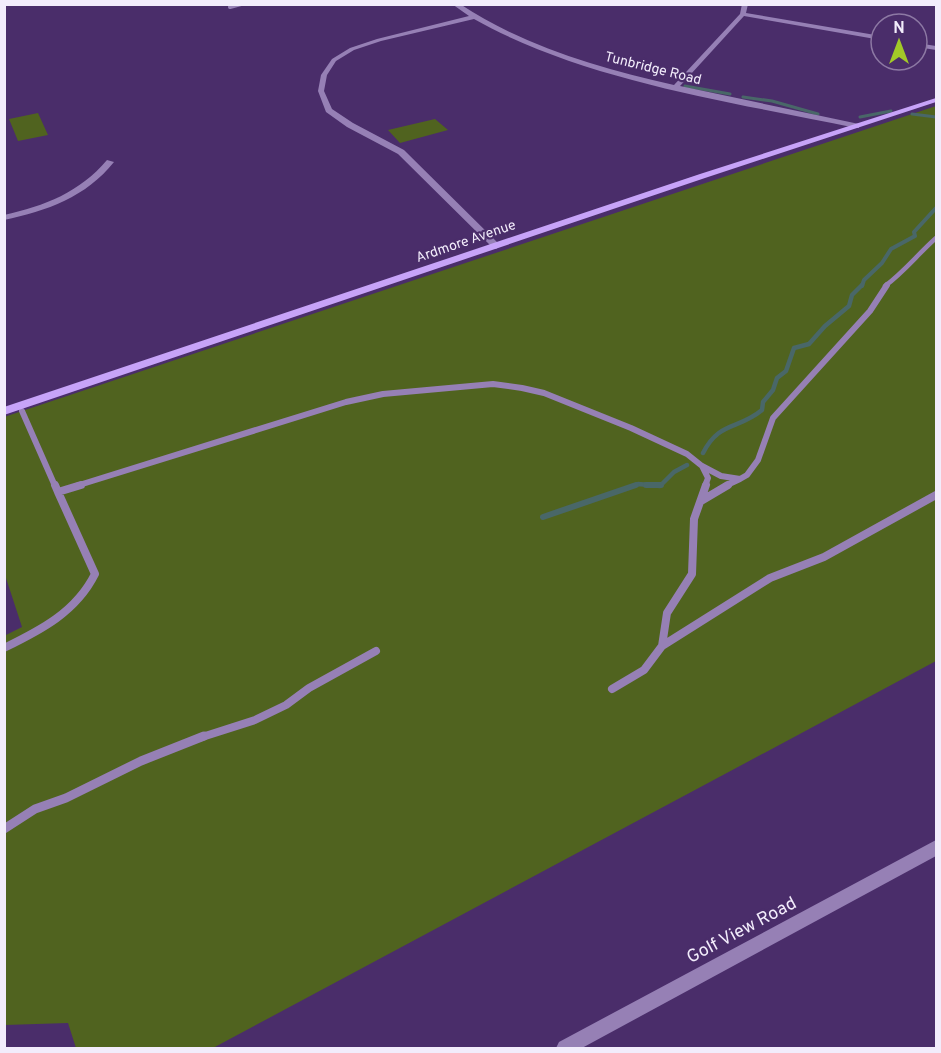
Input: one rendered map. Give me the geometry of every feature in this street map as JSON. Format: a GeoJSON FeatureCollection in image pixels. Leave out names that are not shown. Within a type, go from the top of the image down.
{"type":"FeatureCollection","features":[{"type":"Feature","properties":{"kind":"street","name":"Tunbridge Road"},"geometry":{"type":"LineString","coordinates":[[455,4],[472,17],[503,33],[590,66],[675,88],[856,126]]}},
{"type":"Feature","properties":{"kind":"street"},"geometry":{"type":"LineString","coordinates":[[675,88],[743,14],[745,4]]}},
{"type":"Feature","properties":{"kind":"street"},"geometry":{"type":"LineString","coordinates":[[743,14],[869,36]]}},
{"type":"Feature","properties":{"kind":"street"},"geometry":{"type":"LineString","coordinates":[[472,17],[352,49],[334,60],[324,75],[321,91],[329,110],[350,125],[401,152],[496,246]]}},
{"type":"Feature","properties":{"kind":"street","name":"Ardmore Avenue"},"geometry":{"type":"LineString","coordinates":[[4,411],[683,182],[936,100]]}},
{"type":"Feature","properties":{"kind":"street"},"geometry":{"type":"LineString","coordinates":[[4,218],[37,212],[61,201],[100,176],[110,162]]}},
{"type":"Feature","properties":{"kind":"street","name":"Golf View Road"},"geometry":{"type":"LineString","coordinates":[[565,1048],[936,848]]}},
{"type":"Feature","properties":{"kind":"lane"},"geometry":{"type":"LineString","coordinates":[[230,6],[241,4]]}},
{"type":"Feature","properties":{"kind":"lane"},"geometry":{"type":"LineString","coordinates":[[700,502],[717,490],[747,475],[758,460],[773,418],[870,311],[885,286],[903,273],[918,254],[936,238]]}},
{"type":"Feature","properties":{"kind":"lane"},"geometry":{"type":"LineString","coordinates":[[58,492],[346,402],[382,394],[493,384],[544,393],[668,444],[721,476],[740,479]]}},
{"type":"Feature","properties":{"kind":"lane"},"geometry":{"type":"LineString","coordinates":[[4,648],[44,628],[73,606],[89,589],[94,574],[22,411]]}},
{"type":"Feature","properties":{"kind":"lane"},"geometry":{"type":"LineString","coordinates":[[662,646],[667,613],[692,574],[694,519],[708,478],[702,466]]}},
{"type":"Feature","properties":{"kind":"lane"},"geometry":{"type":"LineString","coordinates":[[612,689],[644,670],[662,646],[770,578],[824,557],[936,495]]}},
{"type":"Feature","properties":{"kind":"lane"},"geometry":{"type":"LineString","coordinates":[[4,829],[35,809],[66,798],[141,761],[185,742],[255,720],[286,705],[309,688],[376,651]]}},
{"type":"Feature","properties":{"kind":"green space"},"geometry":{"type":"Polygon","coordinates":[[[936,106],[936,661],[213,1048],[76,1048],[68,1023],[5,1025],[4,636],[22,627],[5,575],[4,417],[936,106]]]}},
{"type":"Feature","properties":{"kind":"green space"},"geometry":{"type":"Polygon","coordinates":[[[38,113],[48,135],[18,141],[9,119],[38,113]]]}},
{"type":"Feature","properties":{"kind":"green space"},"geometry":{"type":"Polygon","coordinates":[[[435,119],[448,130],[400,143],[388,130],[435,119]]]}},
{"type":"Feature","properties":{"kind":"waterway"},"geometry":{"type":"LineString","coordinates":[[685,86],[730,94]]}},
{"type":"Feature","properties":{"kind":"waterway"},"geometry":{"type":"LineString","coordinates":[[743,97],[772,101],[818,114]]}},
{"type":"Feature","properties":{"kind":"waterway"},"geometry":{"type":"LineString","coordinates":[[860,117],[891,111]]}},
{"type":"Feature","properties":{"kind":"waterway"},"geometry":{"type":"LineString","coordinates":[[912,114],[936,117]]}},
{"type":"Feature","properties":{"kind":"waterway"},"geometry":{"type":"LineString","coordinates":[[862,286],[864,280],[882,263],[891,249],[915,236],[914,232],[936,208]]}},
{"type":"Feature","properties":{"kind":"waterway"},"geometry":{"type":"LineString","coordinates":[[703,453],[709,443],[722,431],[745,421],[762,410],[763,402],[773,390],[777,378],[786,371],[794,348],[809,344],[825,326],[849,306],[852,295],[862,285]]}},
{"type":"Feature","properties":{"kind":"waterway"},"geometry":{"type":"LineString","coordinates":[[661,485],[674,472],[687,465]]}},
{"type":"Feature","properties":{"kind":"waterway"},"geometry":{"type":"LineString","coordinates":[[543,517],[636,485]]}},
{"type":"Feature","properties":{"kind":"waterway"},"geometry":{"type":"LineString","coordinates":[[633,486],[649,485]]}},
{"type":"Feature","properties":{"kind":"waterway"},"geometry":{"type":"LineString","coordinates":[[649,485],[661,485]]}},
{"type":"Feature","properties":{"kind":"waterway"},"geometry":{"type":"LineString","coordinates":[[649,485],[661,485]]}}]}
